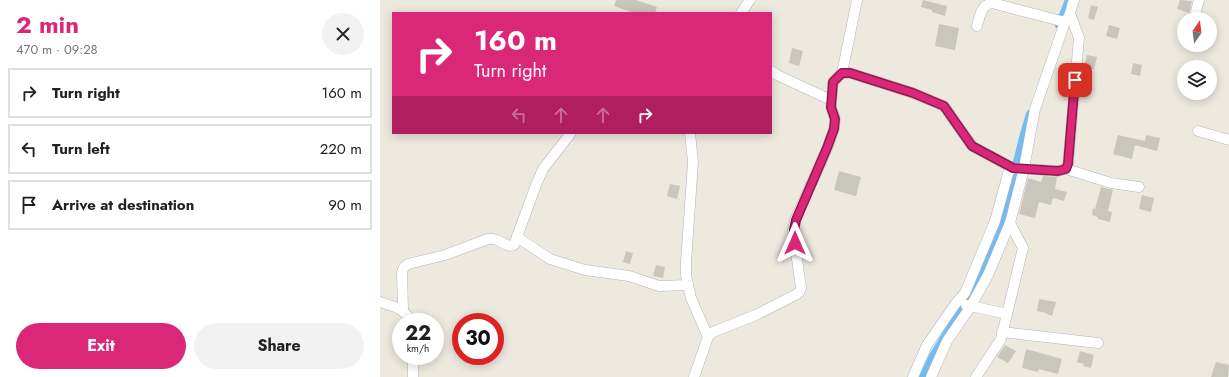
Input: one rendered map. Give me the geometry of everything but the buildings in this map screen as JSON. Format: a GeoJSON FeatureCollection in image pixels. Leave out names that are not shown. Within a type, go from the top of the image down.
{"type":"FeatureCollection","features":[{"type":"Feature","properties":{"kind":"street"},"geometry":{"type":"LineString","coordinates":[[742,12],[750,0]]}},
{"type":"Feature","properties":{"kind":"street"},"geometry":{"type":"LineString","coordinates":[[694,377],[708,337],[711,333],[758,314],[800,291],[801,288],[794,230],[798,214],[834,129],[835,119],[831,107],[833,82],[842,73],[857,0]]}},
{"type":"Feature","properties":{"kind":"street"},"geometry":{"type":"LineString","coordinates":[[931,377],[947,341],[971,306],[988,275],[1010,223],[1024,168],[1035,108],[1074,0]]}},
{"type":"Feature","properties":{"kind":"street"},"geometry":{"type":"LineString","coordinates":[[1196,12],[1199,0]]}},
{"type":"Feature","properties":{"kind":"street"},"geometry":{"type":"LineString","coordinates":[[977,26],[982,9],[987,4],[992,3],[1068,19]]}},
{"type":"Feature","properties":{"kind":"street"},"geometry":{"type":"LineString","coordinates":[[1066,169],[1068,164],[1078,38],[1068,19]]}},
{"type":"Feature","properties":{"kind":"street"},"geometry":{"type":"LineString","coordinates":[[772,71],[777,75],[832,100]]}},
{"type":"Feature","properties":{"kind":"street"},"geometry":{"type":"LineString","coordinates":[[842,73],[850,73],[913,93],[944,106],[972,146],[1013,168],[1058,171],[1066,169],[1110,183],[1139,187]]}},
{"type":"Feature","properties":{"kind":"street"},"geometry":{"type":"LineString","coordinates":[[1198,131],[1229,140]]}},
{"type":"Feature","properties":{"kind":"street"},"geometry":{"type":"LineString","coordinates":[[403,310],[402,272],[404,267],[408,264],[445,255],[493,238],[508,246],[514,245],[543,169],[570,134]]}},
{"type":"Feature","properties":{"kind":"street"},"geometry":{"type":"LineString","coordinates":[[690,134],[693,162],[686,275],[691,298],[708,337]]}},
{"type":"Feature","properties":{"kind":"street"},"geometry":{"type":"LineString","coordinates":[[913,377],[927,345],[956,303],[965,293],[995,221],[1008,174],[1010,169],[1013,168]]}},
{"type":"Feature","properties":{"kind":"street"},"geometry":{"type":"LineString","coordinates":[[976,377],[1001,339],[1023,248],[1010,223]]}},
{"type":"Feature","properties":{"kind":"street"},"geometry":{"type":"LineString","coordinates":[[517,237],[550,259],[585,270],[628,276],[659,286],[688,286]]}},
{"type":"Feature","properties":{"kind":"street"},"geometry":{"type":"LineString","coordinates":[[380,302],[403,310],[406,313]]}},
{"type":"Feature","properties":{"kind":"street"},"geometry":{"type":"LineString","coordinates":[[956,303],[1007,314]]}},
{"type":"Feature","properties":{"kind":"street"},"geometry":{"type":"LineString","coordinates":[[1002,332],[1098,343]]}},
{"type":"Feature","properties":{"kind":"street"},"geometry":{"type":"LineString","coordinates":[[413,365],[413,377]]}},
{"type":"Feature","properties":{"kind":"waterway"},"geometry":{"type":"LineString","coordinates":[[1059,25],[1069,0]]}},
{"type":"Feature","properties":{"kind":"waterway"},"geometry":{"type":"LineString","coordinates":[[922,377],[970,295],[999,233],[1030,114]]}},
{"type":"Feature","properties":{"kind":"route"},"geometry":{"type":"LineString","coordinates":[[795,243],[794,230],[796,220],[834,129],[835,119],[831,107],[833,82],[842,73],[850,73],[913,93],[944,106],[972,146],[1013,168],[1058,171],[1066,169],[1068,164],[1075,80]]}}]}
